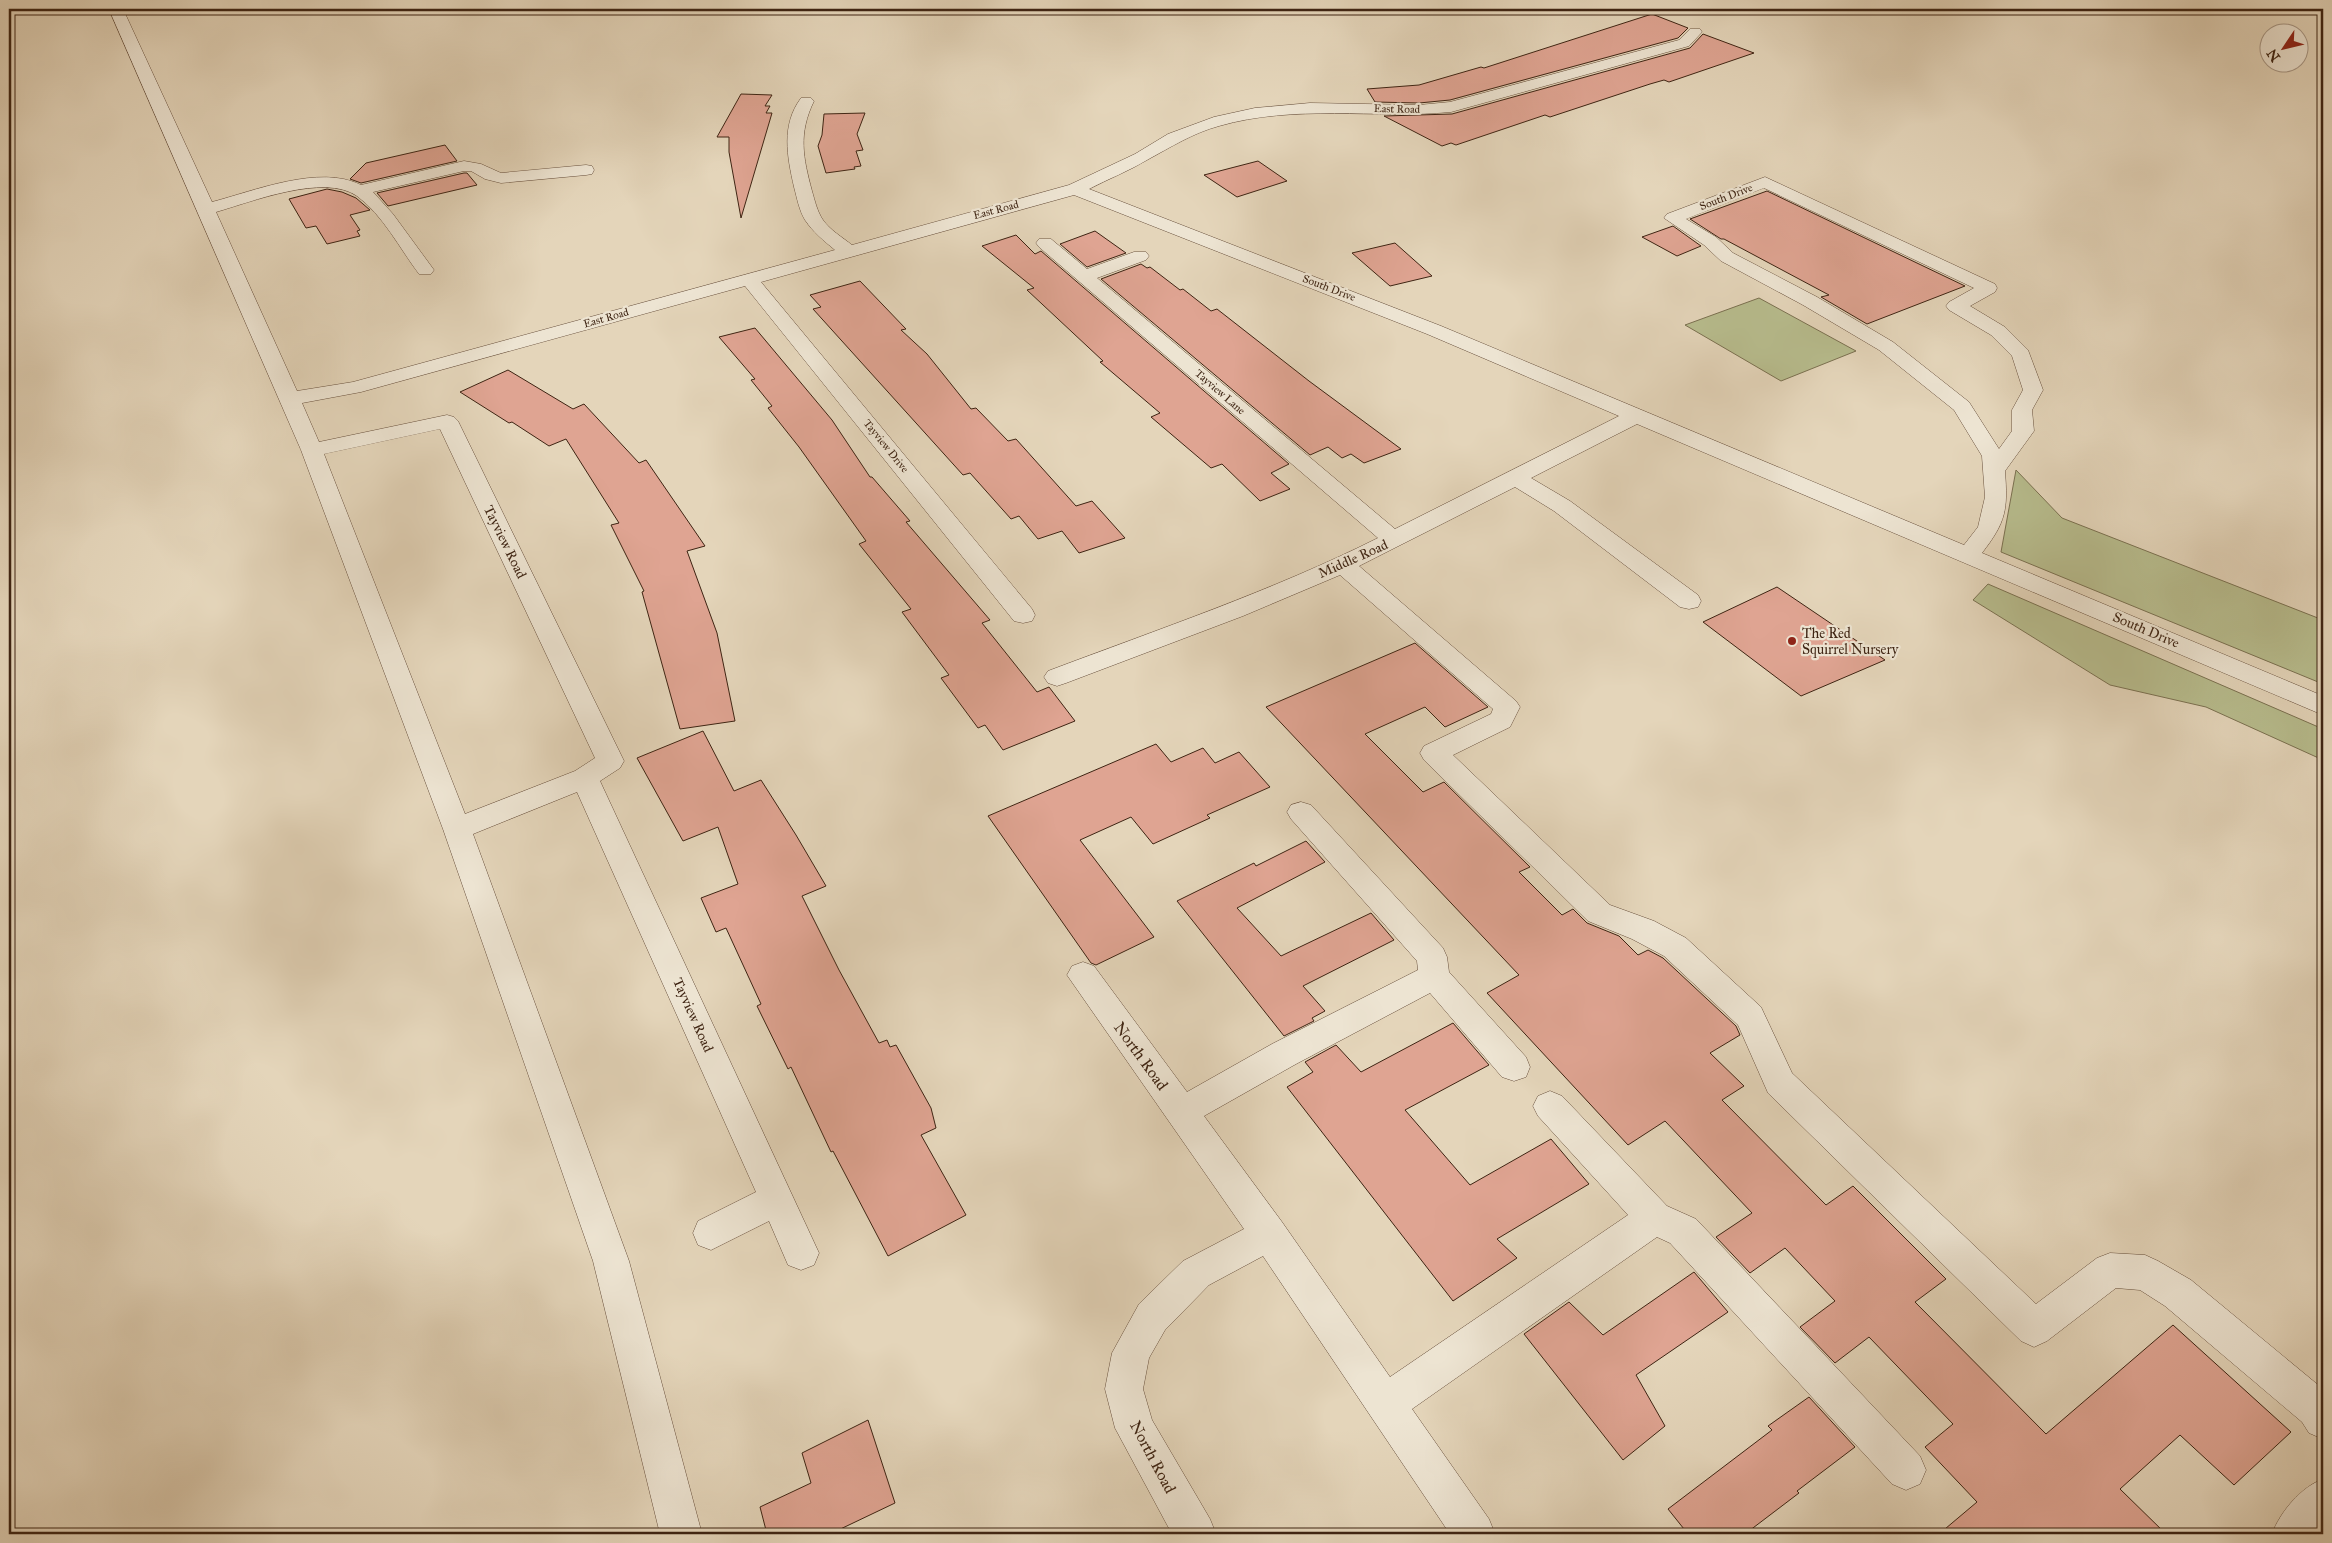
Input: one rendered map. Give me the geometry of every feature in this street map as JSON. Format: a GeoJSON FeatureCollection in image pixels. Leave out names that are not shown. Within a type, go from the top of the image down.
{"type":"FeatureCollection","features":[{"type":"Feature","properties":{"kind":"street"},"geometry":{"type":"LineString","coordinates":[[116,9],[207,209],[312,450],[457,829],[611,1261],[681,1534]]}},
{"type":"Feature","properties":{"kind":"street","name":"East Road"},"geometry":{"type":"LineString","coordinates":[[290,400],[309,394],[354,388],[1075,189],[1141,157],[1174,137],[1214,122],[1255,114],[1310,108],[1420,110],[1451,107],[1684,43],[1695,32]]}},
{"type":"Feature","properties":{"kind":"street"},"geometry":{"type":"LineString","coordinates":[[806,101],[797,120],[793,142],[808,207],[811,217],[818,226],[848,251]]}},
{"type":"Feature","properties":{"kind":"street"},"geometry":{"type":"LineString","coordinates":[[361,190],[464,166],[480,167],[490,175],[501,178],[586,170]]}},
{"type":"Feature","properties":{"kind":"street","name":"South Drive"},"geometry":{"type":"LineString","coordinates":[[1968,555],[1989,528],[1996,496],[1994,471],[1993,456],[1962,406],[1886,346],[1810,301],[1726,257],[1710,241],[1673,218],[1765,182],[1988,288],[1956,306],[1998,331],[2021,354],[2033,390],[2022,410],[2023,431],[1994,471]]}},
{"type":"Feature","properties":{"kind":"street"},"geometry":{"type":"LineString","coordinates":[[207,209],[312,183],[343,184],[361,190],[372,201],[424,270]]}},
{"type":"Feature","properties":{"kind":"street","name":"South Drive"},"geometry":{"type":"LineString","coordinates":[[1075,189],[1425,326],[2323,706]]}},
{"type":"Feature","properties":{"kind":"street","name":"Tayview Lane"},"geometry":{"type":"LineString","coordinates":[[1046,243],[1394,540]]}},
{"type":"Feature","properties":{"kind":"street"},"geometry":{"type":"LineString","coordinates":[[1084,276],[1140,256]]}},
{"type":"Feature","properties":{"kind":"street","name":"Tayview Drive"},"geometry":{"type":"LineString","coordinates":[[748,278],[1023,615]]}},
{"type":"Feature","properties":{"kind":"street","name":"Middle Road"},"geometry":{"type":"LineString","coordinates":[[1057,677],[1234,610],[1344,564],[1638,415]]}},
{"type":"Feature","properties":{"kind":"street","name":"Tayview Road"},"geometry":{"type":"LineString","coordinates":[[312,450],[447,422],[610,761],[585,778],[457,829]]}},
{"type":"Feature","properties":{"kind":"street"},"geometry":{"type":"LineString","coordinates":[[1516,478],[1562,506],[1689,600]]}},
{"type":"Feature","properties":{"kind":"street"},"geometry":{"type":"LineString","coordinates":[[1344,564],[1507,707],[1501,720],[1434,753],[1599,912],[1643,930],[1675,947],[1750,1016],[1780,1083],[2034,1328],[2110,1270],[2145,1272],[2178,1293],[2316,1408],[2323,1419]]}},
{"type":"Feature","properties":{"kind":"street","name":"Tayview Road"},"geometry":{"type":"LineString","coordinates":[[585,778],[802,1253]]}},
{"type":"Feature","properties":{"kind":"street"},"geometry":{"type":"LineString","coordinates":[[1301,812],[1432,957],[1434,976],[1514,1067]]}},
{"type":"Feature","properties":{"kind":"street","name":"North Road"},"geometry":{"type":"LineString","coordinates":[[1083,975],[1269,1234],[1474,1534]]}},
{"type":"Feature","properties":{"kind":"street"},"geometry":{"type":"LineString","coordinates":[[1182,1112],[1284,1054],[1434,976]]}},
{"type":"Feature","properties":{"kind":"street"},"geometry":{"type":"LineString","coordinates":[[1550,1106],[1654,1218],[1683,1231],[1906,1470]]}},
{"type":"Feature","properties":{"kind":"street"},"geometry":{"type":"LineString","coordinates":[[712,1233],[777,1198]]}},
{"type":"Feature","properties":{"kind":"street"},"geometry":{"type":"LineString","coordinates":[[1385,1404],[1654,1218]]}},
{"type":"Feature","properties":{"kind":"street","name":"North Road"},"geometry":{"type":"LineString","coordinates":[[1196,1534],[1135,1428],[1124,1389],[1131,1353],[1152,1317],[1196,1273],[1269,1234]]}},
{"type":"Feature","properties":{"kind":"street"},"geometry":{"type":"LineString","coordinates":[[2293,1534],[2323,1499]]}},
{"type":"Feature","properties":{"kind":"green space"},"geometry":{"type":"Polygon","coordinates":[[[1759,298],[1856,351],[1781,381],[1685,325],[1759,298]]]}},
{"type":"Feature","properties":{"kind":"green space"},"geometry":{"type":"Polygon","coordinates":[[[2016,470],[2062,518],[2323,620],[2323,684],[2001,552],[2016,470]]]}},
{"type":"Feature","properties":{"kind":"green space"},"geometry":{"type":"Polygon","coordinates":[[[1988,584],[2323,729],[2323,760],[2206,707],[2110,685],[1973,600],[1988,584]]]}},
{"type":"Feature","properties":{"kind":"building"},"geometry":{"type":"Polygon","coordinates":[[[1652,14],[1688,28],[1678,38],[1450,100],[1419,103],[1375,102],[1367,89],[1419,85],[1481,67],[1484,68],[1652,14]]]}},
{"type":"Feature","properties":{"kind":"building"},"geometry":{"type":"Polygon","coordinates":[[[1703,34],[1754,53],[1669,82],[1664,80],[1650,84],[1550,117],[1545,115],[1456,145],[1451,143],[1442,146],[1384,116],[1452,114],[1690,48],[1703,34]]]}},
{"type":"Feature","properties":{"kind":"building"},"geometry":{"type":"Polygon","coordinates":[[[741,94],[772,95],[765,106],[770,106],[766,113],[772,113],[741,218],[729,152],[729,137],[717,137],[741,94]]]}},
{"type":"Feature","properties":{"kind":"building"},"geometry":{"type":"Polygon","coordinates":[[[865,113],[857,134],[863,150],[856,151],[861,166],[854,167],[855,169],[826,173],[818,146],[822,135],[824,114],[865,113]]]}},
{"type":"Feature","properties":{"kind":"building"},"geometry":{"type":"Polygon","coordinates":[[[445,145],[457,161],[361,183],[350,179],[366,163],[445,145]]]}},
{"type":"Feature","properties":{"kind":"building"},"geometry":{"type":"Polygon","coordinates":[[[1258,161],[1287,181],[1237,197],[1204,175],[1258,161]]]}},
{"type":"Feature","properties":{"kind":"building"},"geometry":{"type":"Polygon","coordinates":[[[467,173],[477,185],[388,206],[377,193],[467,173]]]}},
{"type":"Feature","properties":{"kind":"building"},"geometry":{"type":"Polygon","coordinates":[[[327,189],[342,192],[356,198],[370,210],[350,215],[360,230],[357,231],[360,236],[327,244],[316,226],[306,228],[289,199],[327,189]]]}},
{"type":"Feature","properties":{"kind":"building"},"geometry":{"type":"Polygon","coordinates":[[[1767,191],[1965,286],[1867,324],[1821,297],[1829,295],[1721,239],[1690,219],[1767,191]]]}},
{"type":"Feature","properties":{"kind":"building"},"geometry":{"type":"Polygon","coordinates":[[[1673,226],[1701,246],[1677,256],[1642,237],[1673,226]]]}},
{"type":"Feature","properties":{"kind":"building"},"geometry":{"type":"Polygon","coordinates":[[[1095,231],[1126,253],[1087,267],[1060,244],[1095,231]]]}},
{"type":"Feature","properties":{"kind":"building"},"geometry":{"type":"Polygon","coordinates":[[[1016,235],[1035,254],[1041,251],[1289,464],[1271,473],[1290,489],[1260,501],[1222,464],[1211,468],[1151,417],[1160,413],[1100,362],[1103,361],[1027,290],[1034,288],[982,246],[1016,235]]]}},
{"type":"Feature","properties":{"kind":"building"},"geometry":{"type":"Polygon","coordinates":[[[1395,243],[1432,276],[1390,286],[1352,253],[1395,243]]]}},
{"type":"Feature","properties":{"kind":"building"},"geometry":{"type":"Polygon","coordinates":[[[1141,264],[1147,268],[1150,267],[1180,290],[1183,289],[1211,311],[1217,309],[1309,381],[1401,449],[1364,463],[1351,454],[1342,458],[1328,447],[1310,455],[1101,279],[1141,264]]]}},
{"type":"Feature","properties":{"kind":"building"},"geometry":{"type":"Polygon","coordinates":[[[860,281],[906,329],[901,330],[927,354],[971,409],[976,408],[1008,441],[1016,439],[1076,506],[1092,501],[1125,538],[1079,553],[1062,531],[1038,539],[1019,516],[1011,519],[970,473],[963,475],[813,309],[821,307],[810,295],[860,281]]]}},
{"type":"Feature","properties":{"kind":"building"},"geometry":{"type":"Polygon","coordinates":[[[755,328],[832,420],[870,477],[910,521],[906,522],[990,620],[982,623],[1037,692],[1049,687],[1075,721],[1003,750],[985,725],[978,728],[941,678],[949,675],[902,612],[911,609],[859,544],[866,541],[799,447],[768,408],[772,406],[751,380],[755,379],[719,337],[755,328]]]}},
{"type":"Feature","properties":{"kind":"building"},"geometry":{"type":"Polygon","coordinates":[[[508,370],[573,409],[584,404],[639,463],[646,460],[705,546],[687,551],[717,633],[735,721],[680,729],[642,592],[644,591],[611,525],[619,523],[566,439],[549,446],[460,392],[508,370]]]}},
{"type":"Feature","properties":{"kind":"building","name":"The Red Squirrel Nursery"},"geometry":{"type":"Polygon","coordinates":[[[1777,587],[1885,660],[1801,696],[1703,622],[1777,587]]]}},
{"type":"Feature","properties":{"kind":"building"},"geometry":{"type":"Polygon","coordinates":[[[1415,643],[1488,707],[1445,727],[1425,707],[1365,734],[1423,792],[1444,782],[1530,867],[1519,872],[1562,915],[1573,909],[1587,923],[1619,936],[1638,955],[1648,950],[1663,958],[1736,1026],[1740,1035],[1710,1053],[1744,1086],[1722,1100],[1826,1205],[1853,1186],[1946,1279],[1915,1302],[2046,1434],[2173,1325],[2291,1432],[2234,1485],[2180,1435],[2120,1489],[2166,1534],[1939,1534],[1977,1502],[1925,1447],[1953,1424],[1869,1337],[1835,1363],[1800,1327],[1835,1301],[1785,1248],[1750,1273],[1716,1237],[1752,1213],[1665,1121],[1628,1145],[1487,993],[1519,975],[1266,707],[1415,643]]]}},
{"type":"Feature","properties":{"kind":"building"},"geometry":{"type":"Polygon","coordinates":[[[703,731],[734,791],[761,780],[796,835],[826,886],[802,896],[839,970],[879,1043],[887,1040],[890,1047],[896,1045],[931,1108],[936,1128],[921,1135],[966,1215],[888,1256],[833,1151],[831,1152],[791,1067],[788,1069],[757,1006],[761,1004],[726,928],[716,932],[701,898],[738,884],[718,827],[683,841],[637,758],[703,731]]]}},
{"type":"Feature","properties":{"kind":"building"},"geometry":{"type":"Polygon","coordinates":[[[1156,744],[1171,762],[1203,748],[1215,763],[1239,752],[1270,787],[1207,815],[1210,818],[1153,844],[1131,817],[1080,840],[1154,937],[1096,965],[1091,963],[988,816],[1156,744]]]}},
{"type":"Feature","properties":{"kind":"building"},"geometry":{"type":"Polygon","coordinates":[[[1306,841],[1325,862],[1237,908],[1281,956],[1371,913],[1394,940],[1303,986],[1325,1011],[1312,1018],[1314,1021],[1284,1036],[1177,901],[1254,863],[1256,866],[1306,841]]]}},
{"type":"Feature","properties":{"kind":"building"},"geometry":{"type":"Polygon","coordinates":[[[1453,1023],[1489,1065],[1405,1110],[1470,1185],[1551,1139],[1589,1184],[1497,1239],[1517,1258],[1453,1301],[1287,1087],[1313,1072],[1305,1062],[1336,1045],[1361,1072],[1453,1023]]]}},
{"type":"Feature","properties":{"kind":"building"},"geometry":{"type":"Polygon","coordinates":[[[1694,1272],[1728,1312],[1636,1375],[1665,1426],[1623,1460],[1524,1334],[1569,1302],[1603,1335],[1694,1272]]]}},
{"type":"Feature","properties":{"kind":"building"},"geometry":{"type":"Polygon","coordinates":[[[1809,1397],[1855,1447],[1745,1534],[1688,1534],[1668,1509],[1772,1430],[1768,1426],[1809,1397]]]}},
{"type":"Feature","properties":{"kind":"building"},"geometry":{"type":"Polygon","coordinates":[[[868,1420],[895,1503],[830,1534],[767,1534],[760,1507],[811,1483],[802,1453],[868,1420]]]}},
{"type":"Feature","properties":{"kind":"place","name":"The Red Squirrel Nursery"},"geometry":{"type":"Point","coordinates":[1792,641]}}]}
